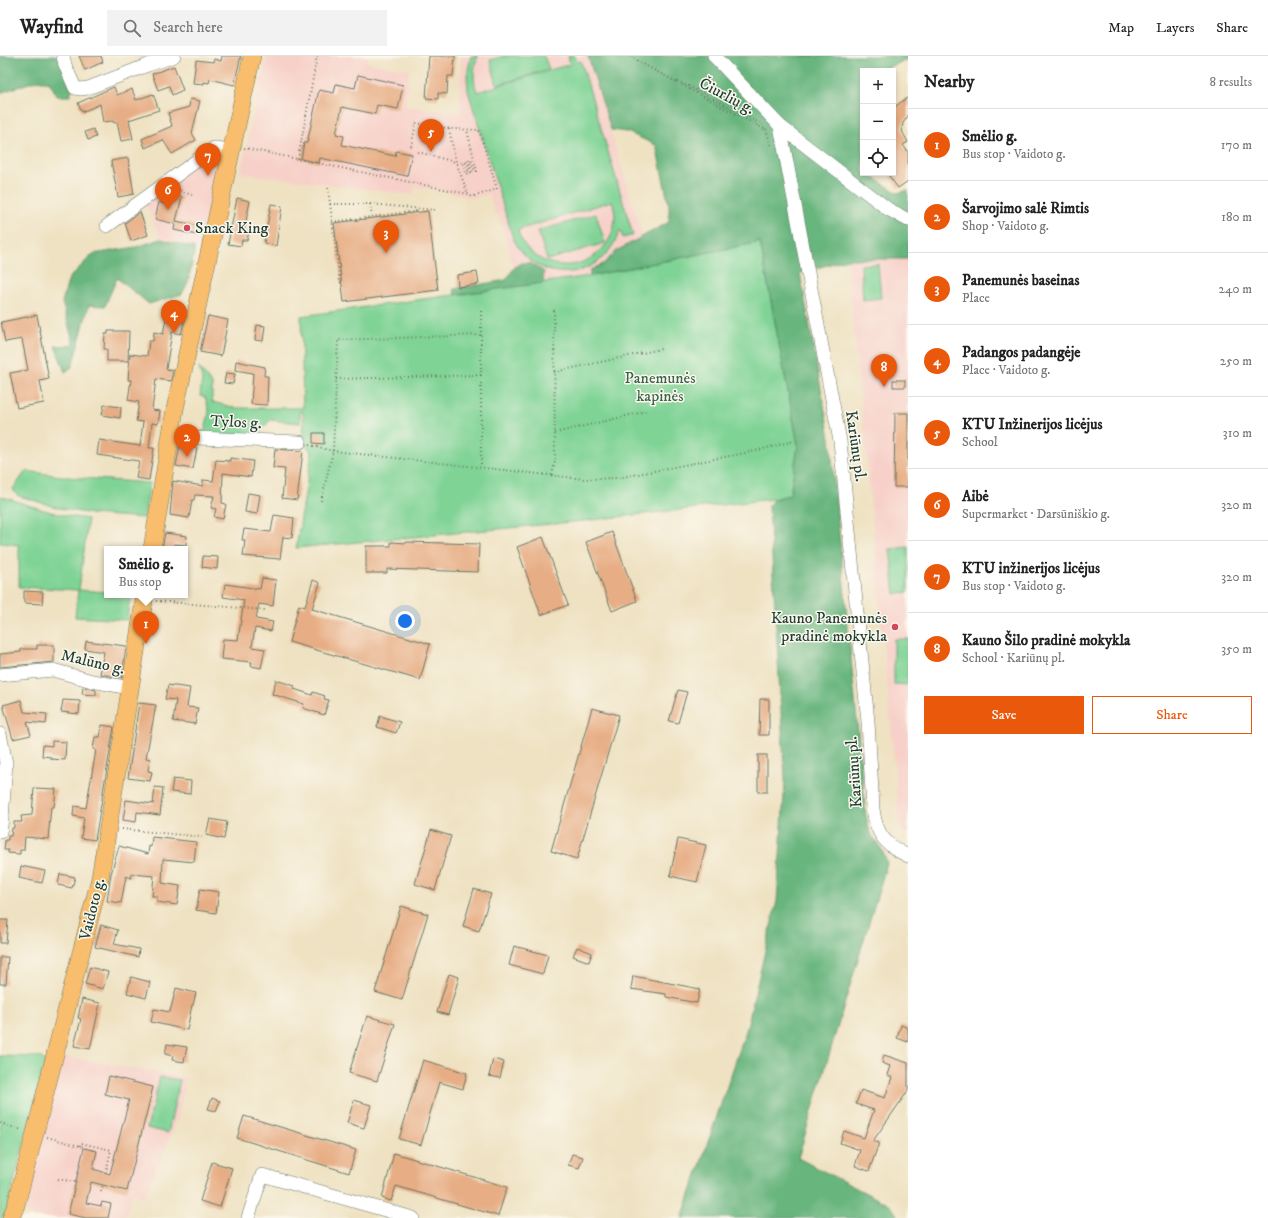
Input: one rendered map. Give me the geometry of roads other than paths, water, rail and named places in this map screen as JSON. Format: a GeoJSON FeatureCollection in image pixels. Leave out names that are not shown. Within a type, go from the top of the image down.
{"type":"FeatureCollection","features":[{"type":"Feature","properties":{"kind":"main road"},"geometry":{"type":"LineString","coordinates":[[152,546],[170,436],[180,385],[252,56]]}},
{"type":"Feature","properties":{"kind":"main road","name":"Vaidoto g."},"geometry":{"type":"LineString","coordinates":[[11,1218],[16,1206],[97,890],[144,598]]}},
{"type":"Feature","properties":{"kind":"street"},"geometry":{"type":"LineString","coordinates":[[63,56],[65,65],[75,88],[81,89],[88,88],[174,56]]}},
{"type":"Feature","properties":{"kind":"street"},"geometry":{"type":"LineString","coordinates":[[714,56],[780,126],[888,209],[908,220]]}},
{"type":"Feature","properties":{"kind":"street","name":"Kariūnų pl."},"geometry":{"type":"LineString","coordinates":[[780,126],[840,441],[868,722],[875,823],[883,838],[896,850],[908,856]]}},
{"type":"Feature","properties":{"kind":"street"},"geometry":{"type":"LineString","coordinates":[[107,226],[214,148],[233,148]]}},
{"type":"Feature","properties":{"kind":"street","name":"Tylos g."},"geometry":{"type":"LineString","coordinates":[[170,436],[300,442]]}},
{"type":"Feature","properties":{"kind":"street","name":"Malūno g."},"geometry":{"type":"LineString","coordinates":[[0,675],[53,670],[92,681],[130,688]]}},
{"type":"Feature","properties":{"kind":"street"},"geometry":{"type":"LineString","coordinates":[[0,734],[6,763],[0,832]]}},
{"type":"Feature","properties":{"kind":"street"},"geometry":{"type":"LineString","coordinates":[[248,1218],[262,1175],[413,1218]]}},
{"type":"Feature","properties":{"kind":"place","name":"KTU Inžinerijos licėjus"},"geometry":{"type":"Point","coordinates":[431,152]}},
{"type":"Feature","properties":{"kind":"place","name":"KTU inžinerijos licėjus"},"geometry":{"type":"Point","coordinates":[208,176]}},
{"type":"Feature","properties":{"kind":"place","name":"Aibė"},"geometry":{"type":"Point","coordinates":[168,210]}},
{"type":"Feature","properties":{"kind":"place","name":"Snack King"},"geometry":{"type":"Point","coordinates":[187,228]}},
{"type":"Feature","properties":{"kind":"place","name":"Panemunės baseinas"},"geometry":{"type":"Point","coordinates":[386,253]}},
{"type":"Feature","properties":{"kind":"place","name":"Padangos padangėje"},"geometry":{"type":"Point","coordinates":[174,333]}},
{"type":"Feature","properties":{"kind":"place","name":"Kauno Šilo pradinė mokykla"},"geometry":{"type":"Point","coordinates":[884,387]}},
{"type":"Feature","properties":{"kind":"place","name":"Šarvojimo salė Rimtis"},"geometry":{"type":"Point","coordinates":[187,457]}},
{"type":"Feature","properties":{"kind":"place","name":"Kauno Panemunės pradinė mokykla"},"geometry":{"type":"Point","coordinates":[895,627]}},
{"type":"Feature","properties":{"kind":"place","name":"Smėlio g."},"geometry":{"type":"Point","coordinates":[146,644]}},
{"type":"Feature","properties":{"kind":"park label","name":"Panemunės kapinės"},"geometry":{"type":"Point","coordinates":[660,387]}}]}
